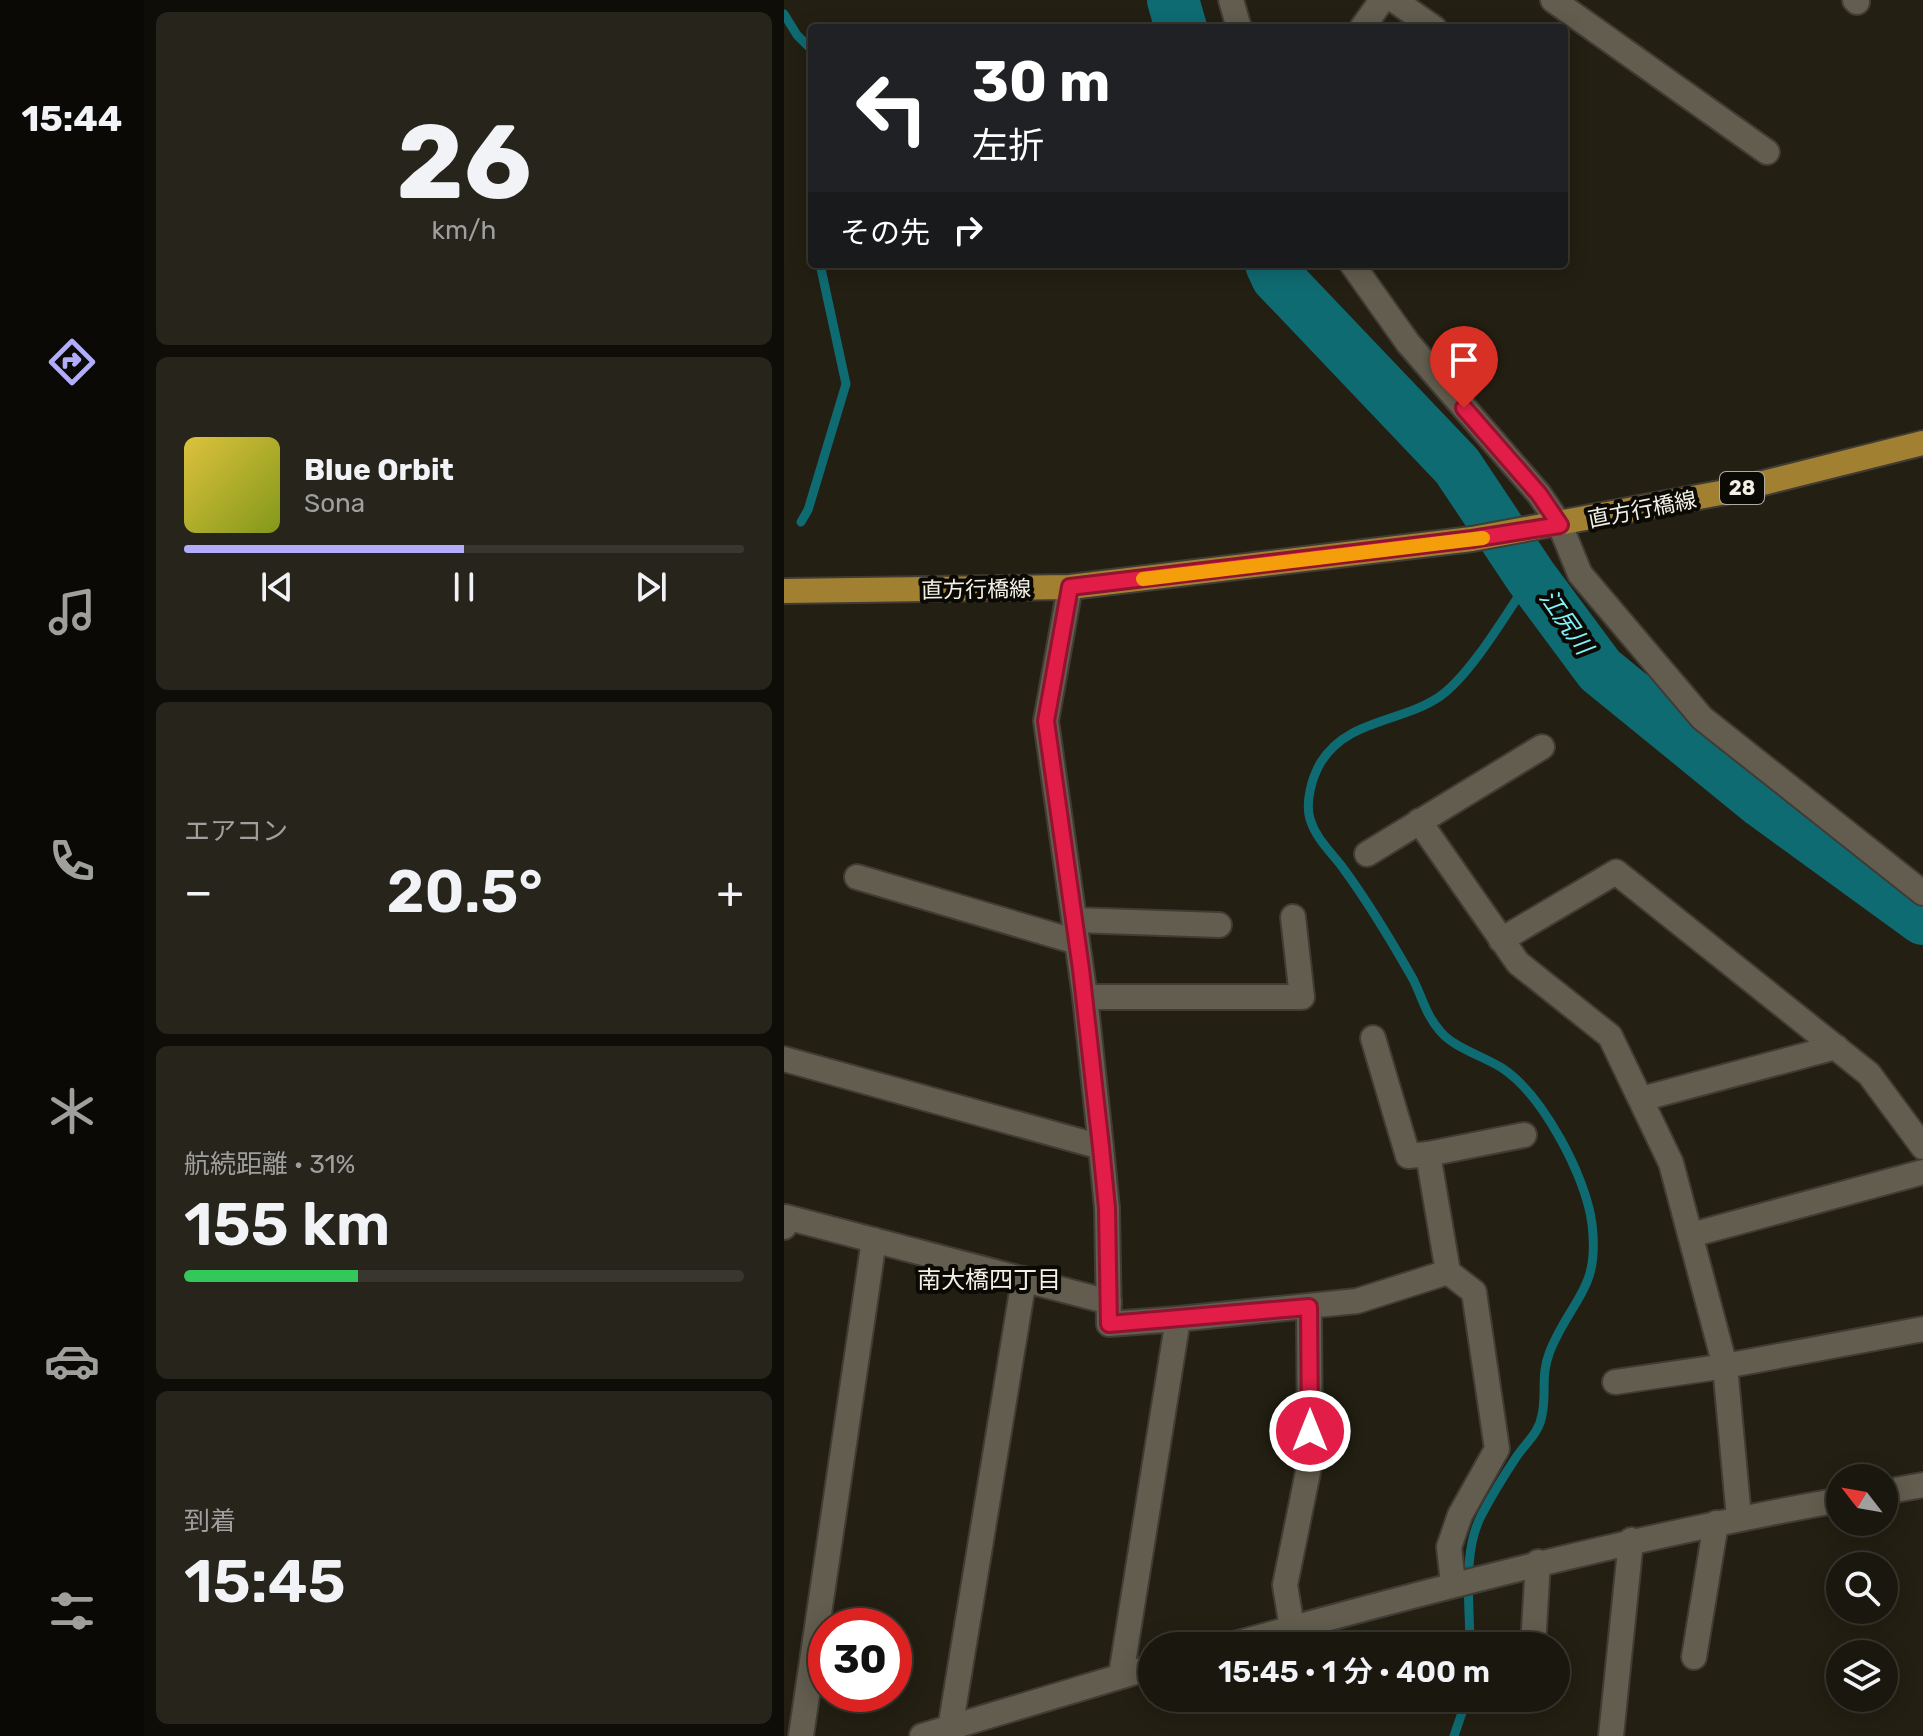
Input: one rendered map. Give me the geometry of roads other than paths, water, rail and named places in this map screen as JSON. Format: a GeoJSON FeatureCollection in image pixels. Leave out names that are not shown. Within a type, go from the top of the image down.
{"type":"FeatureCollection","features":[{"type":"Feature","properties":{"kind":"main road","name":"直方行橋線"},"geometry":{"type":"LineString","coordinates":[[784,591],[1070,587],[1472,539],[1731,491],[1923,443]]}},
{"type":"Feature","properties":{"kind":"street"},"geometry":{"type":"LineString","coordinates":[[1231,0],[1238,24]]}},
{"type":"Feature","properties":{"kind":"street"},"geometry":{"type":"LineString","coordinates":[[1365,24],[1382,0]]}},
{"type":"Feature","properties":{"kind":"street"},"geometry":{"type":"LineString","coordinates":[[1394,0],[1428,24]]}},
{"type":"Feature","properties":{"kind":"street"},"geometry":{"type":"LineString","coordinates":[[1553,0],[1767,152]]}},
{"type":"Feature","properties":{"kind":"street"},"geometry":{"type":"LineString","coordinates":[[1355,268],[1408,343],[1539,494],[1560,525],[1580,574],[1702,718],[1923,893]]}},
{"type":"Feature","properties":{"kind":"street"},"geometry":{"type":"LineString","coordinates":[[1070,587],[1046,721],[1085,997],[1101,1147],[1109,1324],[1357,1301],[1448,1272]]}},
{"type":"Feature","properties":{"kind":"street"},"geometry":{"type":"LineString","coordinates":[[1367,854],[1542,747]]}},
{"type":"Feature","properties":{"kind":"street"},"geometry":{"type":"LineString","coordinates":[[1419,821],[1518,963],[1610,1036],[1671,1163],[1725,1366],[1727,1520],[1694,1657]]}},
{"type":"Feature","properties":{"kind":"street"},"geometry":{"type":"LineString","coordinates":[[1501,940],[1616,872],[1869,1074],[1923,1147]]}},
{"type":"Feature","properties":{"kind":"street"},"geometry":{"type":"LineString","coordinates":[[857,877],[1076,931],[1219,925]]}},
{"type":"Feature","properties":{"kind":"street"},"geometry":{"type":"LineString","coordinates":[[1085,997],[1302,997],[1293,917]]}},
{"type":"Feature","properties":{"kind":"street"},"geometry":{"type":"LineString","coordinates":[[1373,1038],[1408,1156],[1524,1135]]}},
{"type":"Feature","properties":{"kind":"street"},"geometry":{"type":"LineString","coordinates":[[1641,1099],[1836,1047]]}},
{"type":"Feature","properties":{"kind":"street"},"geometry":{"type":"LineString","coordinates":[[784,1059],[1101,1147]]}},
{"type":"Feature","properties":{"kind":"street"},"geometry":{"type":"LineString","coordinates":[[1428,1154],[1448,1272],[1474,1292],[1497,1449],[1460,1515],[1449,1547],[1453,1583]]}},
{"type":"Feature","properties":{"kind":"street"},"geometry":{"type":"LineString","coordinates":[[1691,1235],[1923,1172]]}},
{"type":"Feature","properties":{"kind":"street"},"geometry":{"type":"LineString","coordinates":[[784,1227],[786,1217],[1109,1302]]}},
{"type":"Feature","properties":{"kind":"street"},"geometry":{"type":"LineString","coordinates":[[801,1736],[874,1240]]}},
{"type":"Feature","properties":{"kind":"street"},"geometry":{"type":"LineString","coordinates":[[950,1729],[1024,1279]]}},
{"type":"Feature","properties":{"kind":"street"},"geometry":{"type":"LineString","coordinates":[[1292,1628],[1285,1585],[1310,1462],[1309,1307]]}},
{"type":"Feature","properties":{"kind":"street"},"geometry":{"type":"LineString","coordinates":[[1121,1675],[1178,1319]]}},
{"type":"Feature","properties":{"kind":"street"},"geometry":{"type":"LineString","coordinates":[[1615,1382],[1725,1366],[1923,1329]]}},
{"type":"Feature","properties":{"kind":"street"},"geometry":{"type":"LineString","coordinates":[[1898,1489],[1923,1485]]}},
{"type":"Feature","properties":{"kind":"street"},"geometry":{"type":"LineString","coordinates":[[1278,1632],[1453,1583],[1631,1540],[1826,1502]]}},
{"type":"Feature","properties":{"kind":"street"},"geometry":{"type":"LineString","coordinates":[[1611,1736],[1631,1540]]}},
{"type":"Feature","properties":{"kind":"street"},"geometry":{"type":"LineString","coordinates":[[1534,1632],[1538,1562]]}},
{"type":"Feature","properties":{"kind":"street"},"geometry":{"type":"LineString","coordinates":[[922,1736],[1138,1671]]}},
{"type":"Feature","properties":{"kind":"waterway","name":"江尻川"},"geometry":{"type":"LineString","coordinates":[[1173,0],[1180,24]]}},
{"type":"Feature","properties":{"kind":"waterway"},"geometry":{"type":"LineString","coordinates":[[784,14],[808,46]]}},
{"type":"Feature","properties":{"kind":"waterway"},"geometry":{"type":"LineString","coordinates":[[801,522],[808,510],[846,384],[821,268]]}},
{"type":"Feature","properties":{"kind":"waterway","name":"江尻川"},"geometry":{"type":"LineString","coordinates":[[1273,268],[1277,277],[1457,466],[1531,577],[1600,670],[1762,802],[1923,919]]}},
{"type":"Feature","properties":{"kind":"waterway"},"geometry":{"type":"LineString","coordinates":[[1470,1632],[1468,1580],[1475,1531],[1497,1487],[1540,1422],[1547,1360],[1558,1333],[1582,1292],[1592,1265],[1592,1224],[1581,1183],[1546,1116],[1517,1080],[1502,1068],[1453,1042],[1435,1025],[1380,922],[1316,833],[1308,805],[1315,775],[1332,748],[1360,729],[1424,705],[1451,687],[1488,642],[1531,577]]}},
{"type":"Feature","properties":{"kind":"waterway"},"geometry":{"type":"LineString","coordinates":[[1454,1736],[1462,1712]]}},
{"type":"Feature","properties":{"kind":"district","name":"南大橋四丁目"},"geometry":{"type":"Point","coordinates":[989,1280]}}]}
